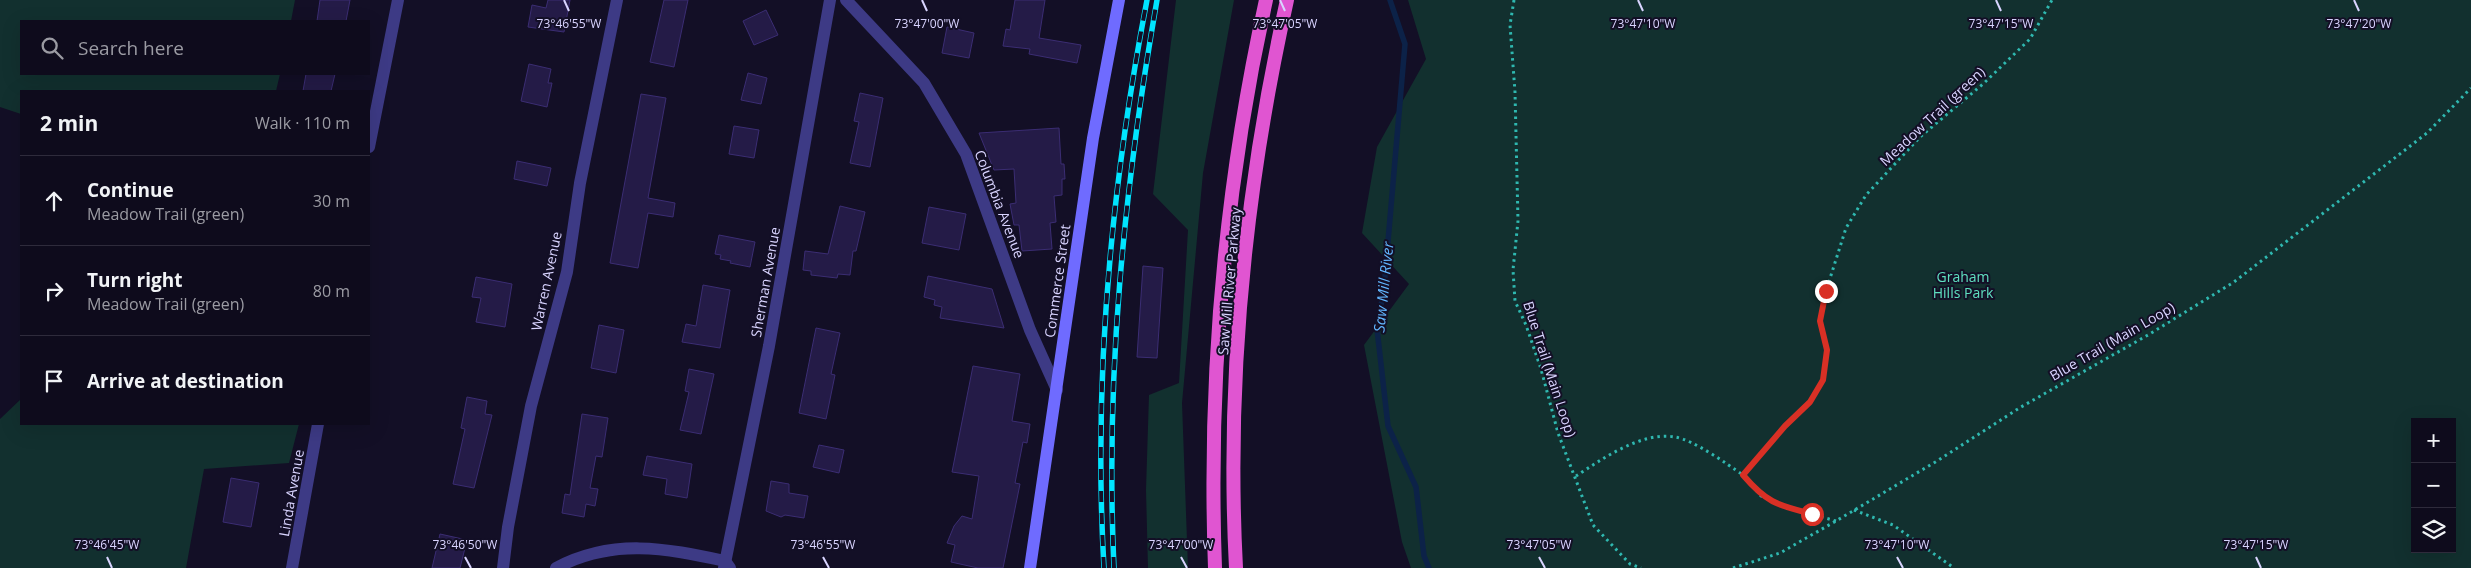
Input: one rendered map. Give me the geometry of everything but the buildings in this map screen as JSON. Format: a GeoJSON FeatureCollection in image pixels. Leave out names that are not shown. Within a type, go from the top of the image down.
{"type":"FeatureCollection","features":[{"type":"Feature","properties":{"kind":"highway","name":"Saw Mill River Parkway"},"geometry":{"type":"LineString","coordinates":[[1215,568],[1213,438],[1222,276],[1240,134],[1266,0]]}},
{"type":"Feature","properties":{"kind":"highway","name":"Saw Mill River Parkway"},"geometry":{"type":"LineString","coordinates":[[1236,568],[1234,444],[1244,275],[1260,141],[1287,0]]}},
{"type":"Feature","properties":{"kind":"main road","name":"Commerce Street"},"geometry":{"type":"LineString","coordinates":[[1030,568],[1093,138],[1119,0]]}},
{"type":"Feature","properties":{"kind":"street"},"geometry":{"type":"LineString","coordinates":[[370,142],[398,0]]}},
{"type":"Feature","properties":{"kind":"street","name":"Warren Avenue"},"geometry":{"type":"LineString","coordinates":[[503,568],[508,527],[531,406],[567,272],[580,183],[617,0]]}},
{"type":"Feature","properties":{"kind":"street","name":"Sherman Avenue"},"geometry":{"type":"LineString","coordinates":[[726,566],[769,346],[830,0]]}},
{"type":"Feature","properties":{"kind":"street","name":"Columbia Avenue"},"geometry":{"type":"LineString","coordinates":[[846,0],[924,83],[966,154],[1030,330],[1057,390]]}},
{"type":"Feature","properties":{"kind":"street","name":"Linda Avenue"},"geometry":{"type":"LineString","coordinates":[[292,568],[318,425]]}},
{"type":"Feature","properties":{"kind":"street"},"geometry":{"type":"LineString","coordinates":[[556,568],[582,555],[627,547],[695,555],[726,566]]}},
{"type":"Feature","properties":{"kind":"path","name":"Blue Trail (Main Loop)"},"geometry":{"type":"LineString","coordinates":[[1514,0],[1510,25],[1515,92],[1518,212],[1513,270],[1515,301],[1526,325],[1541,369],[1558,433],[1576,476],[1593,525],[1630,564],[1641,568]]}},
{"type":"Feature","properties":{"kind":"path","name":"Meadow Trail (green)"},"geometry":{"type":"LineString","coordinates":[[1743,475],[1785,426],[1810,402],[1823,380],[1827,350],[1820,321],[1826,291],[1846,228],[1866,195],[1920,137],[1983,84],[2030,39],[2052,0]]}},
{"type":"Feature","properties":{"kind":"path","name":"Blue Trail (Main Loop)"},"geometry":{"type":"LineString","coordinates":[[1733,568],[1780,552],[1836,521],[1937,461],[2021,407],[2148,335],[2234,282],[2427,133],[2471,88]]}},
{"type":"Feature","properties":{"kind":"path"},"geometry":{"type":"LineString","coordinates":[[1576,476],[1616,450],[1658,437],[1676,437],[1721,460],[1743,475],[1760,496],[1783,506],[1836,521]]}},
{"type":"Feature","properties":{"kind":"path"},"geometry":{"type":"LineString","coordinates":[[1853,510],[1893,525],[1954,568]]}},
{"type":"Feature","properties":{"kind":"green space"},"geometry":{"type":"Polygon","coordinates":[[[0,0],[295,0],[291,20],[20,20],[20,75],[280,75],[276,90],[20,90],[20,114],[0,107],[0,0]]]}},
{"type":"Feature","properties":{"kind":"green space"},"geometry":{"type":"Polygon","coordinates":[[[1176,0],[1234,0],[1203,173],[1182,403],[1188,568],[1148,568],[1146,490],[1149,395],[1179,383],[1188,230],[1153,194],[1176,0]]]}},
{"type":"Feature","properties":{"kind":"green space","name":"Graham Hills Park"},"geometry":{"type":"Polygon","coordinates":[[[1408,0],[2471,0],[2471,568],[1411,568],[1402,542],[1364,345],[1409,284],[1362,233],[1377,147],[1426,59],[1408,0]]]}},
{"type":"Feature","properties":{"kind":"green space"},"geometry":{"type":"Polygon","coordinates":[[[20,400],[20,425],[299,425],[289,463],[204,469],[186,568],[0,568],[0,419],[20,400]]]}},
{"type":"Feature","properties":{"kind":"waterway","name":"Saw Mill River"},"geometry":{"type":"LineString","coordinates":[[1390,0],[1405,44],[1384,288],[1377,329],[1388,426],[1416,487],[1424,556],[1429,568]]}},
{"type":"Feature","properties":{"kind":"railway"},"geometry":{"type":"LineString","coordinates":[[1104,568],[1101,497],[1101,425],[1108,283],[1124,141],[1134,70],[1147,0]]}},
{"type":"Feature","properties":{"kind":"railway"},"geometry":{"type":"LineString","coordinates":[[1114,568],[1112,425],[1120,283],[1135,141],[1157,0]]}},
{"type":"Feature","properties":{"kind":"route"},"geometry":{"type":"LineString","coordinates":[[1812,514],[1783,506],[1760,496],[1743,475],[1785,426],[1810,402],[1823,380],[1827,350],[1820,321],[1826,291]]}}]}
